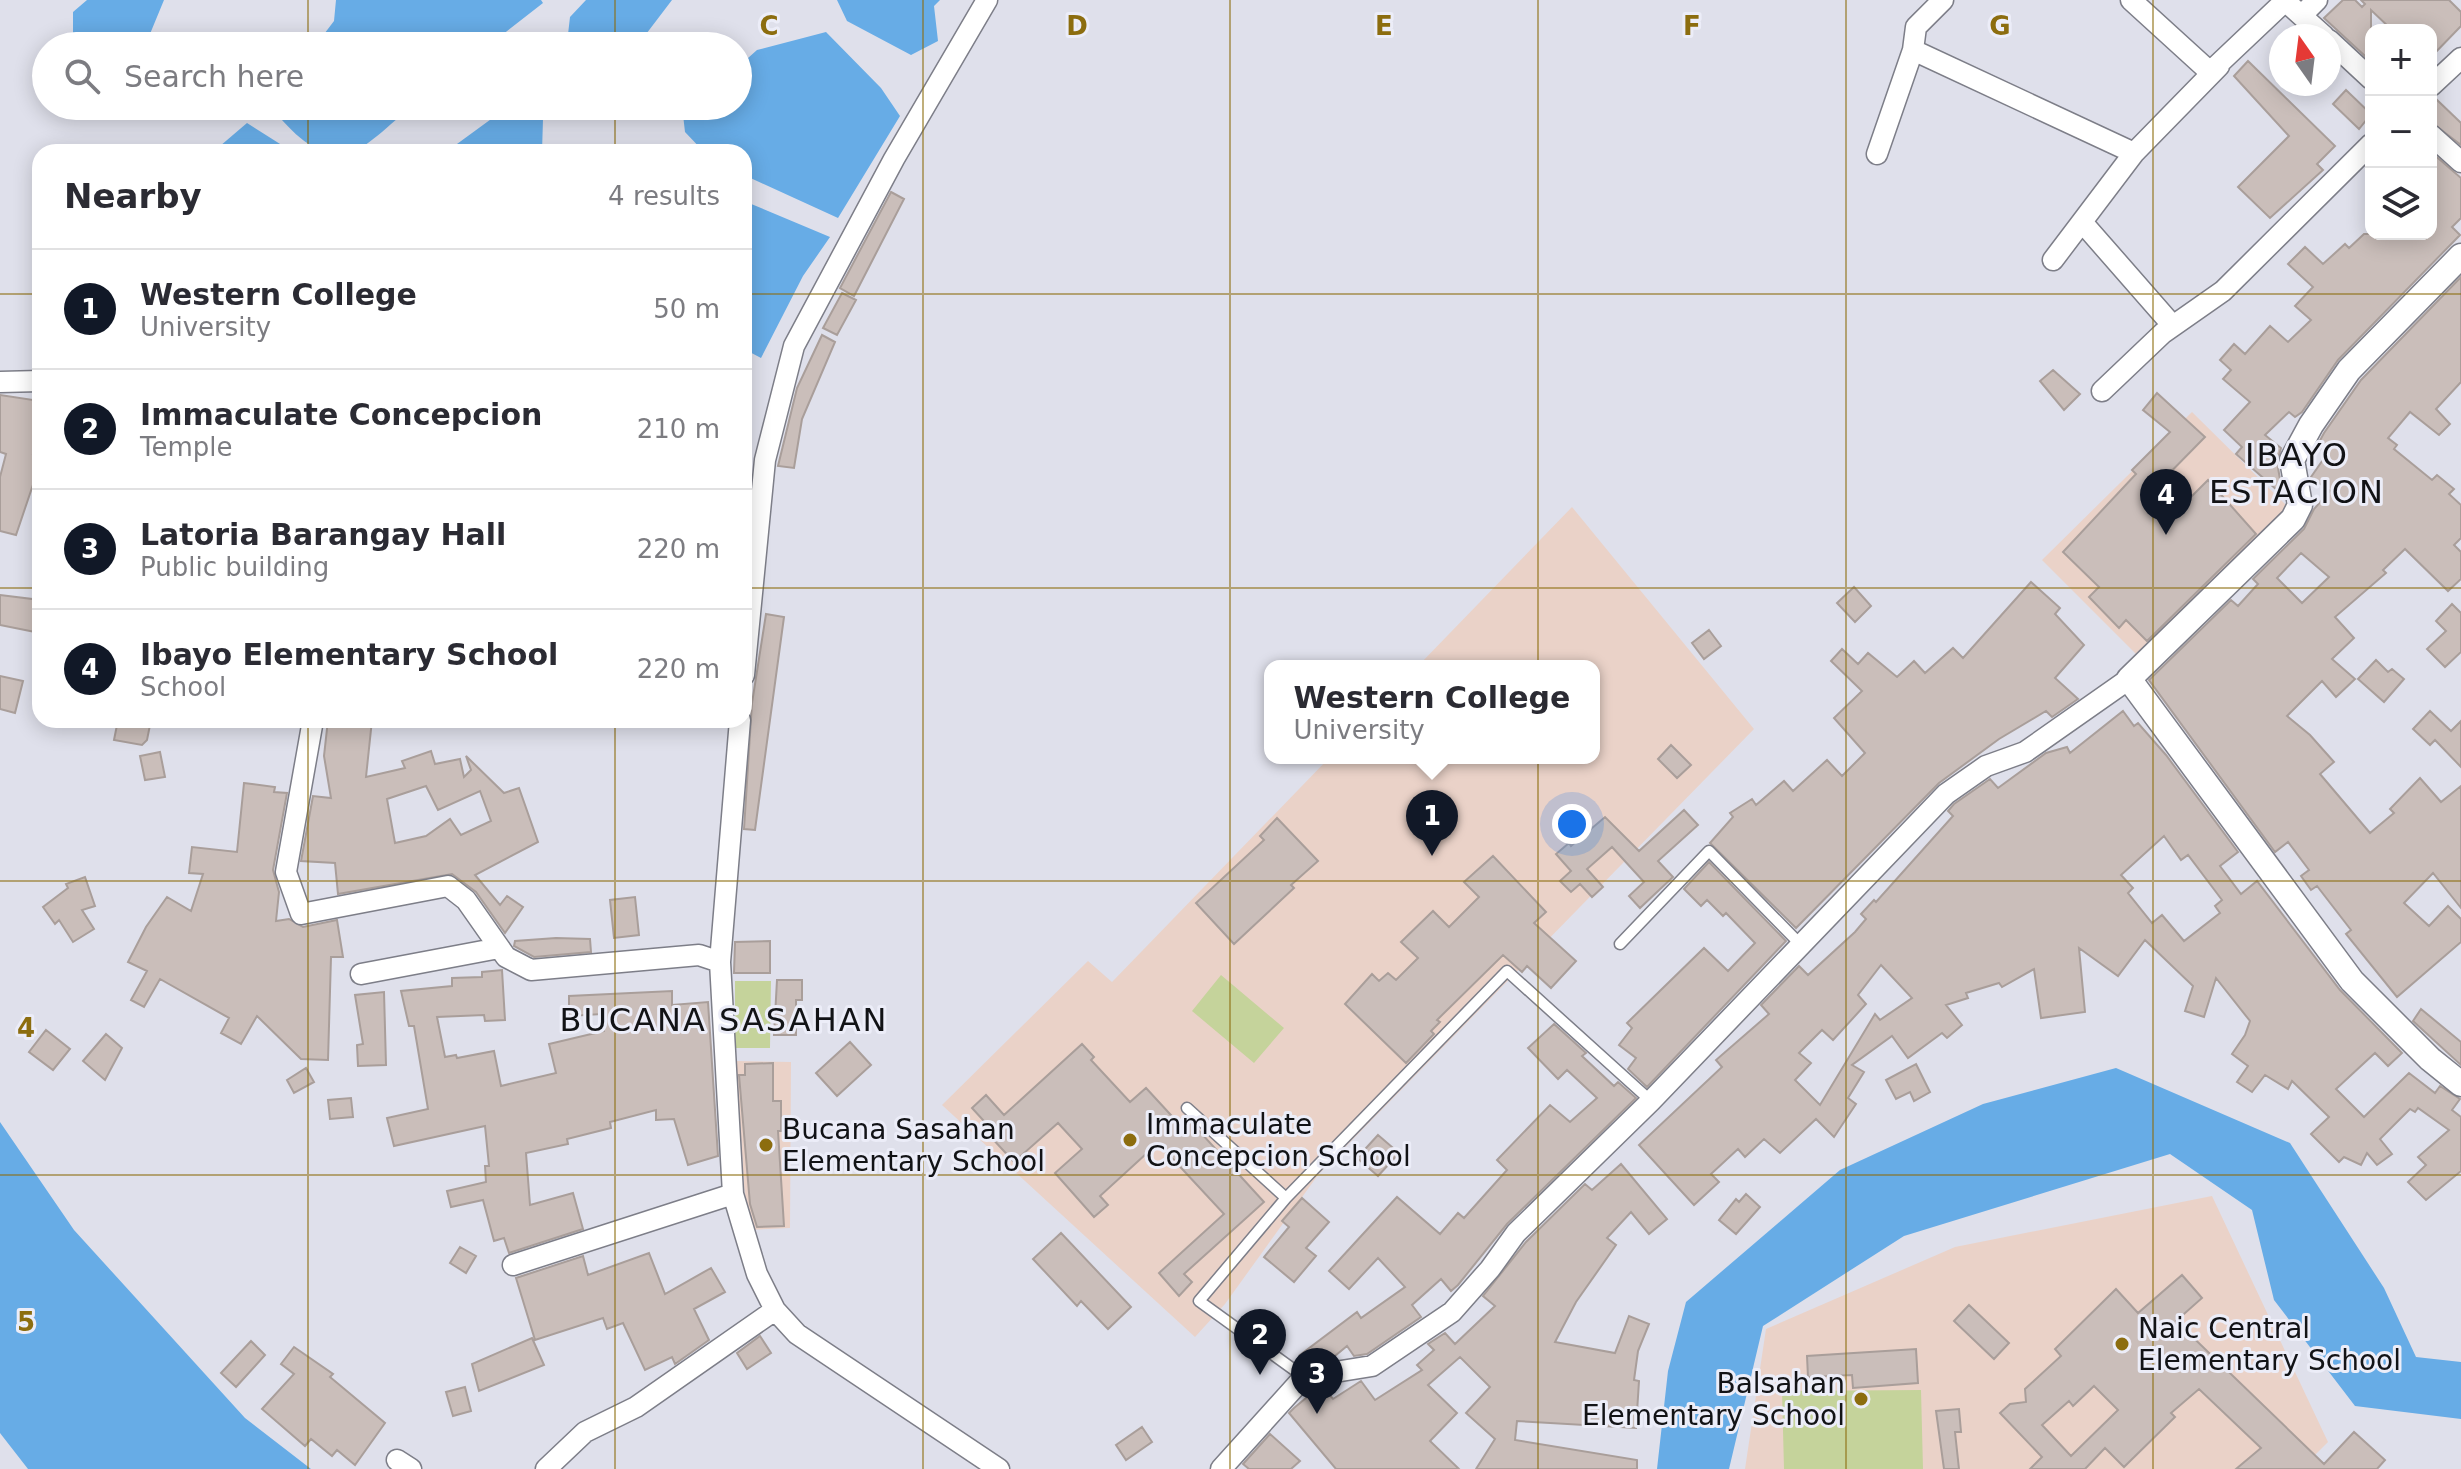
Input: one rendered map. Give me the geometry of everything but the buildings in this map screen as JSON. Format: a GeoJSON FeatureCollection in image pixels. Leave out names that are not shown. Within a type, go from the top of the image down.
{"type":"FeatureCollection","features":[{"type":"Feature","properties":{"kind":"street"},"geometry":{"type":"LineString","coordinates":[[752,593],[765,460],[794,346],[894,159],[987,0]]}},
{"type":"Feature","properties":{"kind":"street"},"geometry":{"type":"LineString","coordinates":[[1877,154],[1913,50],[1916,27],[1943,0]]}},
{"type":"Feature","properties":{"kind":"street"},"geometry":{"type":"LineString","coordinates":[[2131,0],[2210,72],[2219,66]]}},
{"type":"Feature","properties":{"kind":"street"},"geometry":{"type":"LineString","coordinates":[[2053,260],[2134,153],[2284,0],[2311,24]]}},
{"type":"Feature","properties":{"kind":"street"},"geometry":{"type":"LineString","coordinates":[[2302,15],[2317,0]]}},
{"type":"Feature","properties":{"kind":"street"},"geometry":{"type":"LineString","coordinates":[[1913,50],[2134,153]]}},
{"type":"Feature","properties":{"kind":"street"},"geometry":{"type":"LineString","coordinates":[[2341,51],[2365,73]]}},
{"type":"Feature","properties":{"kind":"street"},"geometry":{"type":"LineString","coordinates":[[2437,80],[2461,58]]}},
{"type":"Feature","properties":{"kind":"street"},"geometry":{"type":"LineString","coordinates":[[2437,140],[2461,162]]}},
{"type":"Feature","properties":{"kind":"street"},"geometry":{"type":"LineString","coordinates":[[2102,391],[2173,326],[2223,291],[2365,150]]}},
{"type":"Feature","properties":{"kind":"street"},"geometry":{"type":"LineString","coordinates":[[2082,222],[2173,326]]}},
{"type":"Feature","properties":{"kind":"street"},"geometry":{"type":"LineString","coordinates":[[1221,1469],[1304,1377],[1372,1366],[1452,1312],[1516,1233],[1651,1101],[1946,794],[1986,766],[2025,752],[2129,679],[2293,519],[2300,505],[2292,460],[2311,425],[2349,370],[2461,256]]}},
{"type":"Feature","properties":{"kind":"street"},"geometry":{"type":"LineString","coordinates":[[0,382],[32,381]]}},
{"type":"Feature","properties":{"kind":"street"},"geometry":{"type":"LineString","coordinates":[[2129,679],[2352,981],[2430,1059],[2461,1084]]}},
{"type":"Feature","properties":{"kind":"street"},"geometry":{"type":"LineString","coordinates":[[312,728],[286,872],[301,914],[448,886],[466,900],[506,957],[531,970],[699,955],[720,962]]}},
{"type":"Feature","properties":{"kind":"street"},"geometry":{"type":"LineString","coordinates":[[739,728],[720,962],[733,1194],[757,1274],[775,1310],[797,1334],[999,1469]]}},
{"type":"Feature","properties":{"kind":"street"},"geometry":{"type":"LineString","coordinates":[[361,974],[499,948]]}},
{"type":"Feature","properties":{"kind":"street"},"geometry":{"type":"LineString","coordinates":[[513,1265],[733,1194]]}},
{"type":"Feature","properties":{"kind":"street"},"geometry":{"type":"LineString","coordinates":[[546,1469],[585,1432],[636,1407],[775,1310]]}},
{"type":"Feature","properties":{"kind":"lane"},"geometry":{"type":"LineString","coordinates":[[1620,944],[1709,851],[1802,946]]}},
{"type":"Feature","properties":{"kind":"lane"},"geometry":{"type":"LineString","coordinates":[[1304,1377],[1199,1301],[1286,1198],[1507,971],[1651,1101]]}},
{"type":"Feature","properties":{"kind":"lane"},"geometry":{"type":"LineString","coordinates":[[1187,1108],[1286,1198]]}},
{"type":"Feature","properties":{"kind":"shaded area"},"geometry":{"type":"Polygon","coordinates":[[[2192,412],[2290,509],[2140,658],[2042,560],[2192,412]]]}},
{"type":"Feature","properties":{"kind":"shaded area"},"geometry":{"type":"Polygon","coordinates":[[[1572,507],[1754,729],[1318,1175],[1225,1304],[1195,1337],[942,1105],[1088,961],[1112,982],[1323,764],[1600,764],[1600,660],[1424,660],[1572,507]]]}},
{"type":"Feature","properties":{"kind":"shaded area","name":"Bucana Sasahan Elementary School"},"geometry":{"type":"Polygon","coordinates":[[[736,1061],[791,1062],[790,1228],[747,1230],[736,1061]]]}},
{"type":"Feature","properties":{"kind":"shaded area","name":"Naic Central Elementary School"},"geometry":{"type":"Polygon","coordinates":[[[2212,1196],[2328,1442],[2301,1469],[1745,1469],[1766,1329],[1955,1247],[2212,1196]]]}},
{"type":"Feature","properties":{"kind":"green space"},"geometry":{"type":"Polygon","coordinates":[[[1221,975],[1284,1028],[1254,1063],[1192,1011],[1221,975]]]}},
{"type":"Feature","properties":{"kind":"green space"},"geometry":{"type":"Polygon","coordinates":[[[735,981],[771,981],[770,1048],[735,1048],[735,981]]]}},
{"type":"Feature","properties":{"kind":"green space"},"geometry":{"type":"Polygon","coordinates":[[[1921,1390],[1923,1469],[1784,1469],[1782,1391],[1921,1390]]]}},
{"type":"Feature","properties":{"kind":"water"},"geometry":{"type":"Polygon","coordinates":[[[87,0],[164,0],[151,32],[73,32],[73,12],[87,0]]]}},
{"type":"Feature","properties":{"kind":"water"},"geometry":{"type":"Polygon","coordinates":[[[336,0],[541,0],[543,3],[506,32],[326,32],[334,21],[336,0]]]}},
{"type":"Feature","properties":{"kind":"water"},"geometry":{"type":"Polygon","coordinates":[[[586,0],[672,0],[648,32],[568,32],[570,17],[586,0]]]}},
{"type":"Feature","properties":{"kind":"water"},"geometry":{"type":"Polygon","coordinates":[[[837,0],[940,0],[934,6],[938,41],[911,55],[847,21],[837,0]]]}},
{"type":"Feature","properties":{"kind":"water"},"geometry":{"type":"Polygon","coordinates":[[[826,32],[881,88],[900,116],[838,218],[752,179],[752,144],[696,144],[685,132],[684,120],[752,120],[752,54],[757,50],[826,32]]]}},
{"type":"Feature","properties":{"kind":"water"},"geometry":{"type":"Polygon","coordinates":[[[282,120],[396,120],[367,144],[309,144],[282,120]]]}},
{"type":"Feature","properties":{"kind":"water"},"geometry":{"type":"Polygon","coordinates":[[[490,120],[543,120],[542,144],[457,144],[490,120]]]}},
{"type":"Feature","properties":{"kind":"water"},"geometry":{"type":"Polygon","coordinates":[[[247,123],[280,144],[222,144],[247,123]]]}},
{"type":"Feature","properties":{"kind":"water"},"geometry":{"type":"Polygon","coordinates":[[[752,204],[830,237],[803,276],[761,358],[752,353],[752,204]]]}},
{"type":"Feature","properties":{"kind":"water"},"geometry":{"type":"Polygon","coordinates":[[[2116,1068],[2290,1143],[2384,1288],[2416,1357],[2461,1362],[2461,1419],[2355,1406],[2274,1300],[2252,1210],[2170,1154],[1904,1236],[1763,1326],[1729,1469],[1657,1469],[1668,1371],[1686,1302],[1840,1170],[1983,1104],[2116,1068]]]}},
{"type":"Feature","properties":{"kind":"water"},"geometry":{"type":"Polygon","coordinates":[[[0,1122],[74,1230],[245,1418],[311,1469],[28,1469],[0,1433],[0,1122]]]}},
{"type":"Feature","properties":{"kind":"place","name":"Ibayo Elementary School"},"geometry":{"type":"Point","coordinates":[2166,535]}},
{"type":"Feature","properties":{"kind":"place","name":"Western College"},"geometry":{"type":"Point","coordinates":[1432,856]}},
{"type":"Feature","properties":{"kind":"place","name":"Immaculate Concepcion School"},"geometry":{"type":"Point","coordinates":[1130,1140]}},
{"type":"Feature","properties":{"kind":"place","name":"Bucana Sasahan Elementary School"},"geometry":{"type":"Point","coordinates":[766,1145]}},
{"type":"Feature","properties":{"kind":"place","name":"Naic Central Elementary School"},"geometry":{"type":"Point","coordinates":[2122,1344]}},
{"type":"Feature","properties":{"kind":"place","name":"Immaculate Concepcion"},"geometry":{"type":"Point","coordinates":[1260,1375]}},
{"type":"Feature","properties":{"kind":"place","name":"Balsahan Elementary School"},"geometry":{"type":"Point","coordinates":[1861,1399]}},
{"type":"Feature","properties":{"kind":"place","name":"Latoria Barangay Hall"},"geometry":{"type":"Point","coordinates":[1317,1414]}},
{"type":"Feature","properties":{"kind":"district","name":"IBAYO ESTACION"},"geometry":{"type":"Point","coordinates":[2297,474]}},
{"type":"Feature","properties":{"kind":"district","name":"BUCANA SASAHAN"},"geometry":{"type":"Point","coordinates":[724,1020]}}]}
